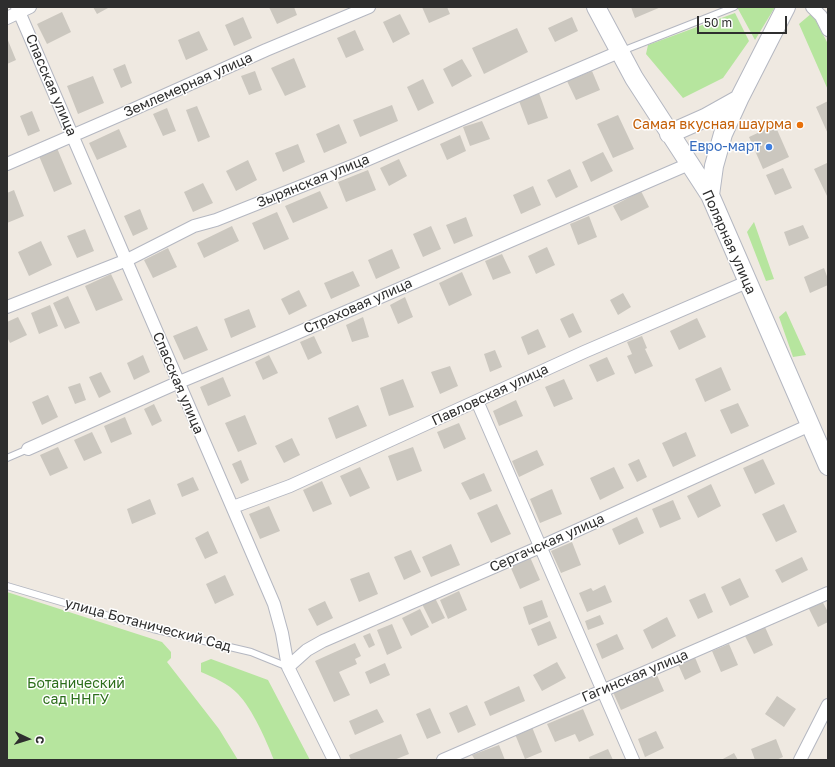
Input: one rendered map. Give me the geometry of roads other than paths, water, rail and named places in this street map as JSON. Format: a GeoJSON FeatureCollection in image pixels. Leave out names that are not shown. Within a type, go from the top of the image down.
{"type":"FeatureCollection","features":[{"type":"Feature","properties":{"kind":"main road","name":"Полярная улица"},"geometry":{"type":"LineString","coordinates":[[596,7],[619,52],[669,134],[710,195],[828,466]]}},
{"type":"Feature","properties":{"kind":"main road"},"geometry":{"type":"LineString","coordinates":[[710,195],[718,147],[739,99],[786,7]]}},
{"type":"Feature","properties":{"kind":"main road"},"geometry":{"type":"LineString","coordinates":[[669,134],[705,118],[739,99]]}},
{"type":"Feature","properties":{"kind":"street","name":"Землемерная улица"},"geometry":{"type":"LineString","coordinates":[[7,164],[72,134],[134,109],[266,50],[369,7]]}},
{"type":"Feature","properties":{"kind":"street"},"geometry":{"type":"LineString","coordinates":[[812,7],[821,16],[828,30]]}},
{"type":"Feature","properties":{"kind":"street","name":"Спасская улица"},"geometry":{"type":"LineString","coordinates":[[22,9],[72,134],[127,260],[177,382],[233,507],[274,604],[282,632],[288,667],[334,760]]}},
{"type":"Feature","properties":{"kind":"street"},"geometry":{"type":"LineString","coordinates":[[7,18],[22,9]]}},
{"type":"Feature","properties":{"kind":"street","name":"Зырянская улица"},"geometry":{"type":"LineString","coordinates":[[7,307],[127,260],[194,226],[216,220],[357,164],[619,52]]}},
{"type":"Feature","properties":{"kind":"street","name":"Страховая улица"},"geometry":{"type":"LineString","coordinates":[[28,449],[177,382],[283,339],[689,164]]}},
{"type":"Feature","properties":{"kind":"street","name":"Павловская улица"},"geometry":{"type":"LineString","coordinates":[[233,507],[290,486],[584,352],[747,282]]}},
{"type":"Feature","properties":{"kind":"street"},"geometry":{"type":"LineString","coordinates":[[477,401],[633,760]]}},
{"type":"Feature","properties":{"kind":"street","name":"Сергачская улица"},"geometry":{"type":"LineString","coordinates":[[288,667],[307,650],[322,641],[540,547],[810,425]]}},
{"type":"Feature","properties":{"kind":"street","name":"Гагинская улица"},"geometry":{"type":"LineString","coordinates":[[443,760],[828,593]]}},
{"type":"Feature","properties":{"kind":"street"},"geometry":{"type":"LineString","coordinates":[[800,760],[828,705]]}},
{"type":"Feature","properties":{"kind":"lane"},"geometry":{"type":"LineString","coordinates":[[619,52],[734,7]]}},
{"type":"Feature","properties":{"kind":"lane"},"geometry":{"type":"LineString","coordinates":[[7,458],[28,449]]}},
{"type":"Feature","properties":{"kind":"lane","name":"улица Ботанический Сад"},"geometry":{"type":"LineString","coordinates":[[7,586],[153,629],[250,652],[288,667]]}},
{"type":"Feature","properties":{"kind":"place","name":"Самая вкусная шаурма"},"geometry":{"type":"Point","coordinates":[800,125]}},
{"type":"Feature","properties":{"kind":"place","name":"Евро-март"},"geometry":{"type":"Point","coordinates":[769,147]}},
{"type":"Feature","properties":{"kind":"park label","name":"Ботанический сад ННГУ"},"geometry":{"type":"Point","coordinates":[76,692]}}]}
